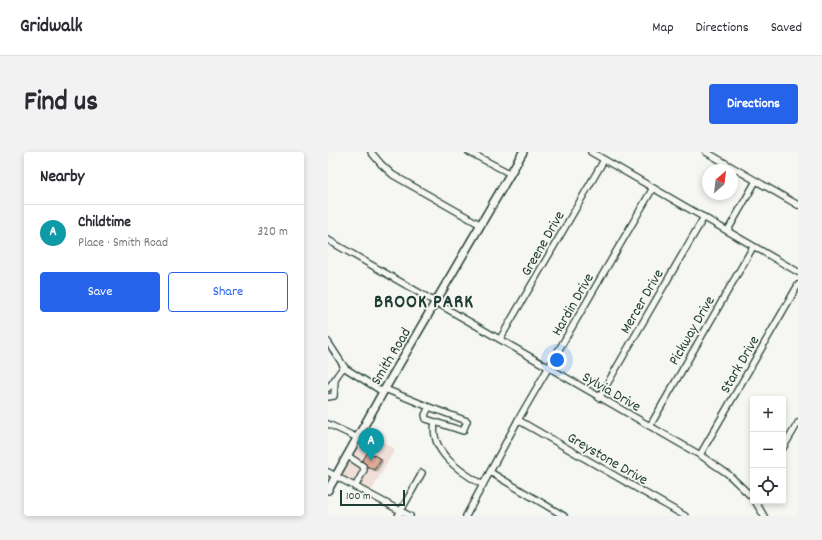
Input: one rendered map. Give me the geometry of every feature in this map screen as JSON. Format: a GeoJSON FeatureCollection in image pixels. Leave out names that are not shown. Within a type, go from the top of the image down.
{"type":"FeatureCollection","features":[{"type":"Feature","properties":{"kind":"main road","name":"Smith Road"},"geometry":{"type":"LineString","coordinates":[[328,490],[384,390],[523,152]]}},
{"type":"Feature","properties":{"kind":"street"},"geometry":{"type":"LineString","coordinates":[[371,152],[380,164],[393,175],[481,226]]}},
{"type":"Feature","properties":{"kind":"street"},"geometry":{"type":"LineString","coordinates":[[469,152],[511,174]]}},
{"type":"Feature","properties":{"kind":"street"},"geometry":{"type":"LineString","coordinates":[[591,152],[728,230],[798,272]]}},
{"type":"Feature","properties":{"kind":"street"},"geometry":{"type":"LineString","coordinates":[[706,152],[798,205]]}},
{"type":"Feature","properties":{"kind":"street","name":"Greene Drive"},"geometry":{"type":"LineString","coordinates":[[500,338],[604,160]]}},
{"type":"Feature","properties":{"kind":"street"},"geometry":{"type":"LineString","coordinates":[[728,230],[756,181]]}},
{"type":"Feature","properties":{"kind":"street","name":"Hardin Drive"},"geometry":{"type":"LineString","coordinates":[[466,516],[518,420],[653,188]]}},
{"type":"Feature","properties":{"kind":"street","name":"Mercer Drive"},"geometry":{"type":"LineString","coordinates":[[599,398],[704,217]]}},
{"type":"Feature","properties":{"kind":"street","name":"Sylvia Drive"},"geometry":{"type":"LineString","coordinates":[[328,240],[500,338],[599,398],[700,455],[728,474],[750,495]]}},
{"type":"Feature","properties":{"kind":"street","name":"Pickway Drive"},"geometry":{"type":"LineString","coordinates":[[650,426],[753,246]]}},
{"type":"Feature","properties":{"kind":"street","name":"Stark Drive"},"geometry":{"type":"LineString","coordinates":[[700,455],[798,285]]}},
{"type":"Feature","properties":{"kind":"street"},"geometry":{"type":"LineString","coordinates":[[328,342],[344,367],[357,377],[384,390],[467,421],[462,432],[425,418],[429,407]]}},
{"type":"Feature","properties":{"kind":"street"},"geometry":{"type":"LineString","coordinates":[[328,397],[334,396],[336,375],[344,367]]}},
{"type":"Feature","properties":{"kind":"street"},"geometry":{"type":"LineString","coordinates":[[328,388],[335,380]]}},
{"type":"Feature","properties":{"kind":"street","name":"Greystone Drive"},"geometry":{"type":"LineString","coordinates":[[518,420],[685,516]]}},
{"type":"Feature","properties":{"kind":"street"},"geometry":{"type":"LineString","coordinates":[[435,422],[433,430],[450,464],[483,485]]}},
{"type":"Feature","properties":{"kind":"street"},"geometry":{"type":"LineString","coordinates":[[786,443],[798,423]]}},
{"type":"Feature","properties":{"kind":"street"},"geometry":{"type":"LineString","coordinates":[[328,424],[358,438]]}},
{"type":"Feature","properties":{"kind":"street"},"geometry":{"type":"LineString","coordinates":[[348,456],[363,466],[364,470],[355,487]]}},
{"type":"Feature","properties":{"kind":"street"},"geometry":{"type":"LineString","coordinates":[[328,472],[399,514],[410,516]]}},
{"type":"Feature","properties":{"kind":"street"},"geometry":{"type":"LineString","coordinates":[[490,472],[564,516]]}},
{"type":"Feature","properties":{"kind":"street"},"geometry":{"type":"LineString","coordinates":[[399,514],[422,473]]}},
{"type":"Feature","properties":{"kind":"street"},"geometry":{"type":"LineString","coordinates":[[757,504],[764,516]]}},
{"type":"Feature","properties":{"kind":"shaded area"},"geometry":{"type":"Polygon","coordinates":[[[365,432],[395,449],[370,493],[339,475],[365,432]]]}},
{"type":"Feature","properties":{"kind":"building"},"geometry":{"type":"Polygon","coordinates":[[[368,452],[381,459],[374,470],[361,463],[368,452]]]}},
{"type":"Feature","properties":{"kind":"place","name":"Childtime"},"geometry":{"type":"Point","coordinates":[371,461]}},
{"type":"Feature","properties":{"kind":"district","name":"BROOK PARK"},"geometry":{"type":"Point","coordinates":[424,300]}}]}
